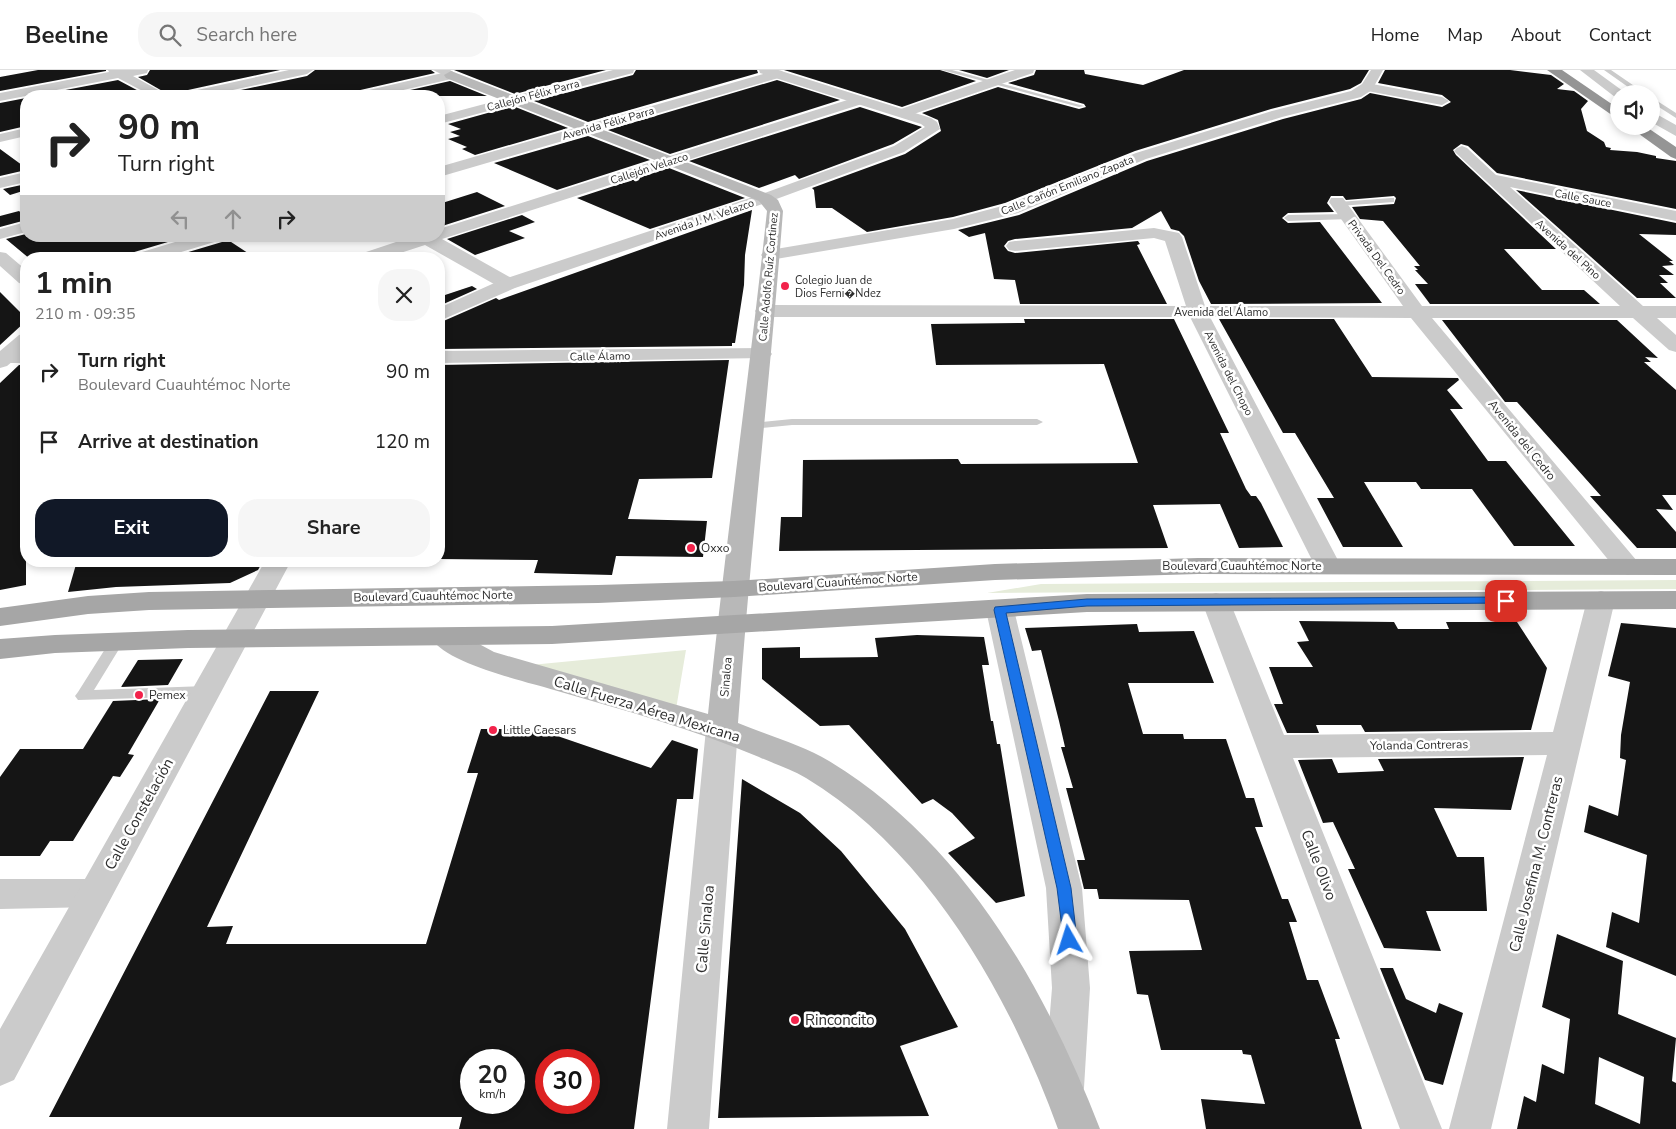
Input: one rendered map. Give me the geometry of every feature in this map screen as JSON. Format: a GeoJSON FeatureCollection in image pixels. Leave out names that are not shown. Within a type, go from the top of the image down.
{"type":"FeatureCollection","features":[{"type":"Feature","properties":{"kind":"highway"},"geometry":{"type":"LineString","coordinates":[[1560,71],[1610,102]]}},
{"type":"Feature","properties":{"kind":"highway"},"geometry":{"type":"LineString","coordinates":[[1560,71],[1610,109]]}},
{"type":"Feature","properties":{"kind":"highway"},"geometry":{"type":"LineString","coordinates":[[1660,134],[1676,145]]}},
{"type":"Feature","properties":{"kind":"highway"},"geometry":{"type":"LineString","coordinates":[[1648,135],[1676,154]]}},
{"type":"Feature","properties":{"kind":"main road"},"geometry":{"type":"LineString","coordinates":[[445,72],[470,70]]}},
{"type":"Feature","properties":{"kind":"main road","name":"Calle Adolfo Ruíz Cortinez"},"geometry":{"type":"LineString","coordinates":[[445,72],[765,198],[772,204],[775,210],[762,354],[734,589]]}},
{"type":"Feature","properties":{"kind":"main road","name":"Boulevard Cuauhtémoc Norte"},"geometry":{"type":"LineString","coordinates":[[0,617],[88,605],[257,598],[598,594],[734,589],[1041,570],[1189,566],[1676,567]]}},
{"type":"Feature","properties":{"kind":"main road","name":"Sinaloa"},"geometry":{"type":"LineString","coordinates":[[722,729],[734,589]]}},
{"type":"Feature","properties":{"kind":"main road"},"geometry":{"type":"LineString","coordinates":[[0,649],[117,641],[445,638],[552,635],[1000,610],[1087,603],[1676,600]]}},
{"type":"Feature","properties":{"kind":"main road","name":"Calle Fuerza Aérea Mexicana"},"geometry":{"type":"LineString","coordinates":[[445,638],[484,659],[722,729],[815,768],[849,790],[906,838],[977,925],[1029,1015],[1064,1089],[1079,1129]]}},
{"type":"Feature","properties":{"kind":"street"},"geometry":{"type":"LineString","coordinates":[[34,90],[118,73],[143,70]]}},
{"type":"Feature","properties":{"kind":"street"},"geometry":{"type":"LineString","coordinates":[[215,90],[307,70]]}},
{"type":"Feature","properties":{"kind":"street","name":"Callejón Félix Parra"},"geometry":{"type":"LineString","coordinates":[[445,118],[628,70]]}},
{"type":"Feature","properties":{"kind":"street"},"geometry":{"type":"LineString","coordinates":[[771,72],[903,113],[1028,70]]}},
{"type":"Feature","properties":{"kind":"street"},"geometry":{"type":"LineString","coordinates":[[1377,70],[1367,86],[1442,101]]}},
{"type":"Feature","properties":{"kind":"street"},"geometry":{"type":"LineString","coordinates":[[1586,70],[1610,87]]}},
{"type":"Feature","properties":{"kind":"street"},"geometry":{"type":"LineString","coordinates":[[383,90],[445,72]]}},
{"type":"Feature","properties":{"kind":"street","name":"Avenida Félix Parra"},"geometry":{"type":"LineString","coordinates":[[445,170],[588,129],[771,72]]}},
{"type":"Feature","properties":{"kind":"street"},"geometry":{"type":"LineString","coordinates":[[51,90],[118,73],[151,90]]}},
{"type":"Feature","properties":{"kind":"street","name":"Calle Cañón Emiliano Zapata"},"geometry":{"type":"LineString","coordinates":[[770,255],[954,224],[1012,209],[1141,156],[1277,114],[1356,94],[1367,86]]}},
{"type":"Feature","properties":{"kind":"street"},"geometry":{"type":"LineString","coordinates":[[0,97],[20,93]]}},
{"type":"Feature","properties":{"kind":"street"},"geometry":{"type":"LineString","coordinates":[[0,102],[20,98]]}},
{"type":"Feature","properties":{"kind":"street","name":"Callejón Velazco"},"geometry":{"type":"LineString","coordinates":[[445,232],[860,100]]}},
{"type":"Feature","properties":{"kind":"street","name":"Avenida J. M. Velazco"},"geometry":{"type":"LineString","coordinates":[[445,312],[508,284],[765,198],[899,149],[933,129],[932,125],[926,121],[903,113]]}},
{"type":"Feature","properties":{"kind":"street"},"geometry":{"type":"LineString","coordinates":[[1660,121],[1676,132]]}},
{"type":"Feature","properties":{"kind":"street"},"geometry":{"type":"LineString","coordinates":[[0,138],[20,133]]}},
{"type":"Feature","properties":{"kind":"street","name":"Avenida del Pino"},"geometry":{"type":"LineString","coordinates":[[1462,151],[1676,346]]}},
{"type":"Feature","properties":{"kind":"street"},"geometry":{"type":"LineString","coordinates":[[0,183],[20,178]]}},
{"type":"Feature","properties":{"kind":"street","name":"Calle Sauce"},"geometry":{"type":"LineString","coordinates":[[1491,179],[1676,216]]}},
{"type":"Feature","properties":{"kind":"street","name":"Privada Del Cedro"},"geometry":{"type":"LineString","coordinates":[[1341,207],[1417,312]]}},
{"type":"Feature","properties":{"kind":"street"},"geometry":{"type":"LineString","coordinates":[[0,234],[20,229]]}},
{"type":"Feature","properties":{"kind":"street","name":"Avenida del Chopo"},"geometry":{"type":"LineString","coordinates":[[1014,246],[1154,233],[1166,234],[1172,237],[1197,312],[1328,566]]}},
{"type":"Feature","properties":{"kind":"street"},"geometry":{"type":"LineString","coordinates":[[161,252],[195,242]]}},
{"type":"Feature","properties":{"kind":"street","name":"Callejón Velazco"},"geometry":{"type":"LineString","coordinates":[[384,252],[413,242]]}},
{"type":"Feature","properties":{"kind":"street"},"geometry":{"type":"LineString","coordinates":[[441,242],[508,284]]}},
{"type":"Feature","properties":{"kind":"street"},"geometry":{"type":"LineString","coordinates":[[0,257],[20,274]]}},
{"type":"Feature","properties":{"kind":"street","name":"Avenida del Álamo"},"geometry":{"type":"LineString","coordinates":[[765,311],[1676,312]]}},
{"type":"Feature","properties":{"kind":"street","name":"Avenida del Cedro"},"geometry":{"type":"LineString","coordinates":[[1417,312],[1628,568]]}},
{"type":"Feature","properties":{"kind":"street"},"geometry":{"type":"LineString","coordinates":[[8,358],[20,345]]}},
{"type":"Feature","properties":{"kind":"street","name":"Calle Álamo"},"geometry":{"type":"LineString","coordinates":[[445,358],[762,354]]}},
{"type":"Feature","properties":{"kind":"street","name":"Calle Constelación"},"geometry":{"type":"LineString","coordinates":[[0,1067],[275,567]]}},
{"type":"Feature","properties":{"kind":"street","name":"Calle Josefina M. Contreras"},"geometry":{"type":"LineString","coordinates":[[1470,1129],[1601,600]]}},
{"type":"Feature","properties":{"kind":"street","name":"Calle Olivo"},"geometry":{"type":"LineString","coordinates":[[1216,602],[1421,1129]]}},
{"type":"Feature","properties":{"kind":"street"},"geometry":{"type":"LineString","coordinates":[[1000,610],[1064,888],[1071,988],[1064,1089]]}},
{"type":"Feature","properties":{"kind":"street","name":"Calle Sinaloa"},"geometry":{"type":"LineString","coordinates":[[688,1129],[722,729]]}},
{"type":"Feature","properties":{"kind":"street","name":"Yolanda Contreras"},"geometry":{"type":"LineString","coordinates":[[1273,747],[1566,743]]}},
{"type":"Feature","properties":{"kind":"street"},"geometry":{"type":"LineString","coordinates":[[0,894],[95,893]]}},
{"type":"Feature","properties":{"kind":"lane"},"geometry":{"type":"LineString","coordinates":[[945,70],[1081,106]]}},
{"type":"Feature","properties":{"kind":"lane"},"geometry":{"type":"LineString","coordinates":[[1607,70],[1630,85]]}},
{"type":"Feature","properties":{"kind":"lane"},"geometry":{"type":"LineString","coordinates":[[1660,105],[1676,116]]}},
{"type":"Feature","properties":{"kind":"lane"},"geometry":{"type":"LineString","coordinates":[[1288,218],[1341,207],[1391,200]]}},
{"type":"Feature","properties":{"kind":"lane"},"geometry":{"type":"LineString","coordinates":[[753,426],[792,422],[1037,422]]}},
{"type":"Feature","properties":{"kind":"lane"},"geometry":{"type":"LineString","coordinates":[[117,641],[83,696],[206,691]]}},
{"type":"Feature","properties":{"kind":"green space"},"geometry":{"type":"Polygon","coordinates":[[[1676,580],[1676,589],[987,593],[1041,584],[1676,580]]]}},
{"type":"Feature","properties":{"kind":"green space"},"geometry":{"type":"Polygon","coordinates":[[[686,650],[675,715],[510,667],[686,650]]]}},
{"type":"Feature","properties":{"kind":"building"},"geometry":{"type":"Polygon","coordinates":[[[38,70],[106,71],[0,91],[0,77],[38,70]]]}},
{"type":"Feature","properties":{"kind":"building"},"geometry":{"type":"Polygon","coordinates":[[[150,70],[280,70],[188,90],[161,90],[138,77],[147,75],[150,70]]]}},
{"type":"Feature","properties":{"kind":"building"},"geometry":{"type":"Polygon","coordinates":[[[315,70],[431,70],[435,73],[360,90],[241,90],[307,76],[315,70]]]}},
{"type":"Feature","properties":{"kind":"building"},"geometry":{"type":"Polygon","coordinates":[[[454,70],[606,70],[515,94],[454,70]]]}},
{"type":"Feature","properties":{"kind":"building"},"geometry":{"type":"Polygon","coordinates":[[[636,70],[757,70],[758,73],[588,122],[534,101],[633,75],[636,70]]]}},
{"type":"Feature","properties":{"kind":"building"},"geometry":{"type":"Polygon","coordinates":[[[784,70],[940,70],[976,81],[902,107],[784,70]]]}},
{"type":"Feature","properties":{"kind":"building"},"geometry":{"type":"Polygon","coordinates":[[[959,70],[1009,70],[987,78],[959,70]]]}},
{"type":"Feature","properties":{"kind":"building"},"geometry":{"type":"Polygon","coordinates":[[[1036,70],[1084,70],[1085,74],[1143,85],[1184,70],[1369,70],[1361,83],[1350,89],[1271,109],[1135,151],[1005,203],[953,217],[867,232],[832,208],[816,208],[814,190],[812,188],[905,154],[941,131],[938,120],[922,113],[998,87],[1079,109],[1086,107],[1084,104],[1008,83],[1034,75],[1036,70]]]}},
{"type":"Feature","properties":{"kind":"building"},"geometry":{"type":"Polygon","coordinates":[[[1385,70],[1510,70],[1551,75],[1564,84],[1557,89],[1574,91],[1588,101],[1581,109],[1587,131],[1604,142],[1606,147],[1611,148],[1610,150],[1637,152],[1656,156],[1656,158],[1676,161],[1676,209],[1497,173],[1468,146],[1461,144],[1453,150],[1456,155],[1556,249],[1504,249],[1542,290],[1584,290],[1600,304],[1430,304],[1415,284],[1428,284],[1415,270],[1418,270],[1414,266],[1420,266],[1383,221],[1360,219],[1352,207],[1394,204],[1396,198],[1394,196],[1346,200],[1343,196],[1331,196],[1327,203],[1334,212],[1288,213],[1282,218],[1288,223],[1320,222],[1382,303],[1211,304],[1199,281],[1184,236],[1179,231],[1171,229],[1161,211],[1132,228],[1015,239],[1008,241],[1004,246],[1008,251],[1015,253],[1138,241],[1140,244],[1137,245],[1167,304],[1020,304],[1015,280],[994,279],[985,233],[969,237],[958,230],[1019,215],[1147,161],[1283,119],[1361,99],[1370,93],[1442,107],[1451,102],[1442,95],[1378,83],[1385,70]]]}},
{"type":"Feature","properties":{"kind":"building"},"geometry":{"type":"Polygon","coordinates":[[[118,80],[137,90],[66,90],[118,80]]]}},
{"type":"Feature","properties":{"kind":"building"},"geometry":{"type":"Polygon","coordinates":[[[777,80],[840,100],[670,154],[608,130],[777,80]]]}},
{"type":"Feature","properties":{"kind":"building"},"geometry":{"type":"Polygon","coordinates":[[[450,81],[487,96],[445,96],[445,90],[410,90],[450,81]]]}},
{"type":"Feature","properties":{"kind":"building"},"geometry":{"type":"Polygon","coordinates":[[[20,99],[20,127],[0,132],[0,103],[20,99]]]}},
{"type":"Feature","properties":{"kind":"building"},"geometry":{"type":"Polygon","coordinates":[[[513,106],[568,128],[475,155],[462,149],[467,147],[448,139],[460,136],[450,132],[461,129],[448,124],[513,106]]]}},
{"type":"Feature","properties":{"kind":"building"},"geometry":{"type":"Polygon","coordinates":[[[860,107],[922,127],[893,144],[799,179],[795,175],[759,188],[689,161],[860,107]]]}},
{"type":"Feature","properties":{"kind":"building"},"geometry":{"type":"Polygon","coordinates":[[[588,136],[650,160],[557,190],[494,163],[588,136]]]}},
{"type":"Feature","properties":{"kind":"building"},"geometry":{"type":"Polygon","coordinates":[[[0,149],[20,164],[20,171],[0,176],[0,149]]]}},
{"type":"Feature","properties":{"kind":"building"},"geometry":{"type":"Polygon","coordinates":[[[669,168],[745,198],[650,229],[577,198],[669,168]]]}},
{"type":"Feature","properties":{"kind":"building"},"geometry":{"type":"Polygon","coordinates":[[[20,185],[20,192],[10,195],[3,189],[20,185]]]}},
{"type":"Feature","properties":{"kind":"building"},"geometry":{"type":"Polygon","coordinates":[[[1516,190],[1676,223],[1676,235],[1639,234],[1673,261],[1669,261],[1674,265],[1662,266],[1674,275],[1659,275],[1668,283],[1660,283],[1676,298],[1637,298],[1516,190]]]}},
{"type":"Feature","properties":{"kind":"building"},"geometry":{"type":"Polygon","coordinates":[[[477,192],[505,206],[445,225],[445,202],[477,192]]]}},
{"type":"Feature","properties":{"kind":"building"},"geometry":{"type":"Polygon","coordinates":[[[752,210],[745,255],[744,285],[735,343],[732,343],[732,346],[445,349],[445,320],[496,298],[499,300],[752,210]]]}},
{"type":"Feature","properties":{"kind":"building"},"geometry":{"type":"Polygon","coordinates":[[[19,211],[20,222],[0,227],[0,216],[19,211]]]}},
{"type":"Feature","properties":{"kind":"building"},"geometry":{"type":"Polygon","coordinates":[[[522,215],[535,222],[509,231],[525,238],[475,255],[447,239],[522,215]]]}},
{"type":"Feature","properties":{"kind":"building"},"geometry":{"type":"Polygon","coordinates":[[[20,236],[20,242],[168,242],[134,252],[22,252],[6,239],[20,236]]]}},
{"type":"Feature","properties":{"kind":"building"},"geometry":{"type":"Polygon","coordinates":[[[222,242],[231,242],[246,252],[188,252],[222,242]]]}},
{"type":"Feature","properties":{"kind":"building"},"geometry":{"type":"Polygon","coordinates":[[[472,286],[477,289],[445,303],[445,295],[472,286]]]}},
{"type":"Feature","properties":{"kind":"building"},"geometry":{"type":"Polygon","coordinates":[[[0,292],[20,312],[20,327],[0,345],[0,292]]]}},
{"type":"Feature","properties":{"kind":"building"},"geometry":{"type":"Polygon","coordinates":[[[1024,319],[1174,319],[1229,433],[1220,433],[1246,489],[1251,496],[1256,496],[1261,503],[1283,547],[1239,548],[1220,504],[1153,505],[1168,548],[779,551],[781,517],[802,517],[803,460],[958,459],[961,464],[1138,463],[1104,364],[936,365],[931,324],[1025,323],[1024,319]]]}},
{"type":"Feature","properties":{"kind":"building"},"geometry":{"type":"Polygon","coordinates":[[[1219,319],[1334,319],[1372,377],[1458,378],[1459,380],[1447,390],[1463,409],[1450,409],[1488,461],[1506,461],[1575,546],[1514,546],[1472,489],[1421,489],[1416,482],[1364,482],[1403,547],[1343,547],[1317,498],[1334,498],[1295,433],[1283,433],[1219,319]]]}},
{"type":"Feature","properties":{"kind":"building"},"geometry":{"type":"Polygon","coordinates":[[[1442,320],[1617,320],[1658,358],[1645,357],[1651,362],[1644,362],[1676,390],[1676,495],[1662,495],[1673,510],[1656,509],[1676,532],[1676,548],[1637,548],[1590,496],[1601,496],[1517,402],[1505,402],[1442,320]]]}},
{"type":"Feature","properties":{"kind":"building"},"geometry":{"type":"Polygon","coordinates":[[[729,360],[712,478],[639,479],[628,519],[707,521],[703,557],[616,556],[612,575],[534,573],[538,560],[445,559],[445,365],[729,360]]]}},
{"type":"Feature","properties":{"kind":"building"},"geometry":{"type":"Polygon","coordinates":[[[20,365],[20,567],[26,567],[26,585],[0,590],[0,383],[20,365]]]}},
{"type":"Feature","properties":{"kind":"building"},"geometry":{"type":"Polygon","coordinates":[[[75,567],[260,567],[258,570],[230,583],[116,587],[68,592],[75,567]]]}},
{"type":"Feature","properties":{"kind":"building"},"geometry":{"type":"Polygon","coordinates":[[[1299,621],[1394,622],[1398,629],[1449,629],[1446,622],[1517,622],[1547,668],[1531,730],[1365,732],[1361,725],[1316,725],[1319,733],[1287,733],[1274,704],[1283,704],[1269,667],[1313,667],[1297,642],[1309,641],[1299,621]]]}},
{"type":"Feature","properties":{"kind":"building"},"geometry":{"type":"Polygon","coordinates":[[[1621,623],[1676,628],[1676,976],[1606,947],[1612,912],[1639,923],[1647,855],[1584,832],[1589,805],[1618,816],[1626,760],[1620,758],[1621,735],[1630,682],[1608,676],[1621,623]]]}},
{"type":"Feature","properties":{"kind":"building"},"geometry":{"type":"Polygon","coordinates":[[[1137,624],[1139,632],[1194,631],[1214,683],[1128,683],[1143,734],[1183,734],[1184,739],[1226,739],[1246,798],[1254,798],[1263,827],[1255,827],[1282,899],[1288,899],[1297,922],[1289,922],[1307,980],[1318,980],[1340,1039],[1335,1039],[1362,1129],[1206,1129],[1201,1099],[1265,1104],[1251,1055],[1243,1054],[1242,1050],[1161,1050],[1148,995],[1137,994],[1129,951],[1202,950],[1189,900],[1099,899],[1097,889],[1084,889],[1077,860],[1085,860],[1066,788],[1073,788],[1061,747],[1065,747],[1041,650],[1032,651],[1025,628],[1137,624]]]}},
{"type":"Feature","properties":{"kind":"building"},"geometry":{"type":"Polygon","coordinates":[[[917,635],[984,637],[989,665],[982,665],[991,721],[993,721],[997,744],[1000,744],[1025,896],[996,903],[948,853],[975,838],[952,813],[933,799],[922,804],[849,725],[820,726],[762,679],[762,648],[800,647],[800,658],[878,657],[875,638],[917,635]]]}},
{"type":"Feature","properties":{"kind":"building"},"geometry":{"type":"Polygon","coordinates":[[[183,659],[168,685],[121,687],[138,660],[183,659]]]}},
{"type":"Feature","properties":{"kind":"building"},"geometry":{"type":"Polygon","coordinates":[[[270,691],[319,691],[207,927],[233,926],[226,944],[426,944],[478,773],[467,773],[481,729],[537,729],[651,768],[672,740],[698,749],[693,799],[677,799],[634,1129],[459,1129],[462,1117],[49,1117],[270,691]]]}},
{"type":"Feature","properties":{"kind":"building"},"geometry":{"type":"Polygon","coordinates":[[[160,699],[128,754],[134,755],[120,777],[113,776],[73,841],[50,841],[40,856],[0,856],[0,777],[20,749],[83,749],[113,701],[160,699]]]}},
{"type":"Feature","properties":{"kind":"building"},"geometry":{"type":"Polygon","coordinates":[[[1524,757],[1511,810],[1434,808],[1457,857],[1484,857],[1487,911],[1426,911],[1441,951],[1384,948],[1348,869],[1355,869],[1333,822],[1323,823],[1298,760],[1332,759],[1338,773],[1384,771],[1378,759],[1524,757]]]}},
{"type":"Feature","properties":{"kind":"building"},"geometry":{"type":"Polygon","coordinates":[[[742,779],[800,813],[841,851],[905,929],[958,1027],[900,1046],[929,1116],[718,1118],[742,779]]]}},
{"type":"Feature","properties":{"kind":"building"},"geometry":{"type":"Polygon","coordinates":[[[1557,934],[1623,961],[1618,1014],[1676,1038],[1672,1081],[1676,1083],[1676,1129],[1517,1129],[1524,1096],[1536,1102],[1542,1064],[1564,1074],[1570,1019],[1542,1007],[1557,934]],[[1599,1057],[1595,1104],[1640,1124],[1644,1077],[1599,1057]]]}},
{"type":"Feature","properties":{"kind":"building"},"geometry":{"type":"Polygon","coordinates":[[[1380,968],[1393,968],[1406,999],[1436,1013],[1439,1003],[1463,1013],[1443,1085],[1425,1080],[1380,968]]]}},
{"type":"Feature","properties":{"kind":"place","name":"Colegio Juan de Dios Ferni�Ndez"},"geometry":{"type":"Point","coordinates":[785,286]}},
{"type":"Feature","properties":{"kind":"place","name":"Oxxo"},"geometry":{"type":"Point","coordinates":[691,548]}},
{"type":"Feature","properties":{"kind":"place","name":"Pemex"},"geometry":{"type":"Point","coordinates":[139,695]}},
{"type":"Feature","properties":{"kind":"place","name":"Little Caesars"},"geometry":{"type":"Point","coordinates":[493,730]}},
{"type":"Feature","properties":{"kind":"place","name":"Rinconcito"},"geometry":{"type":"Point","coordinates":[795,1020]}},
{"type":"Feature","properties":{"kind":"route"},"geometry":{"type":"LineString","coordinates":[[1069,940],[1064,888],[1000,610],[1087,603],[1506,601]]}}]}
